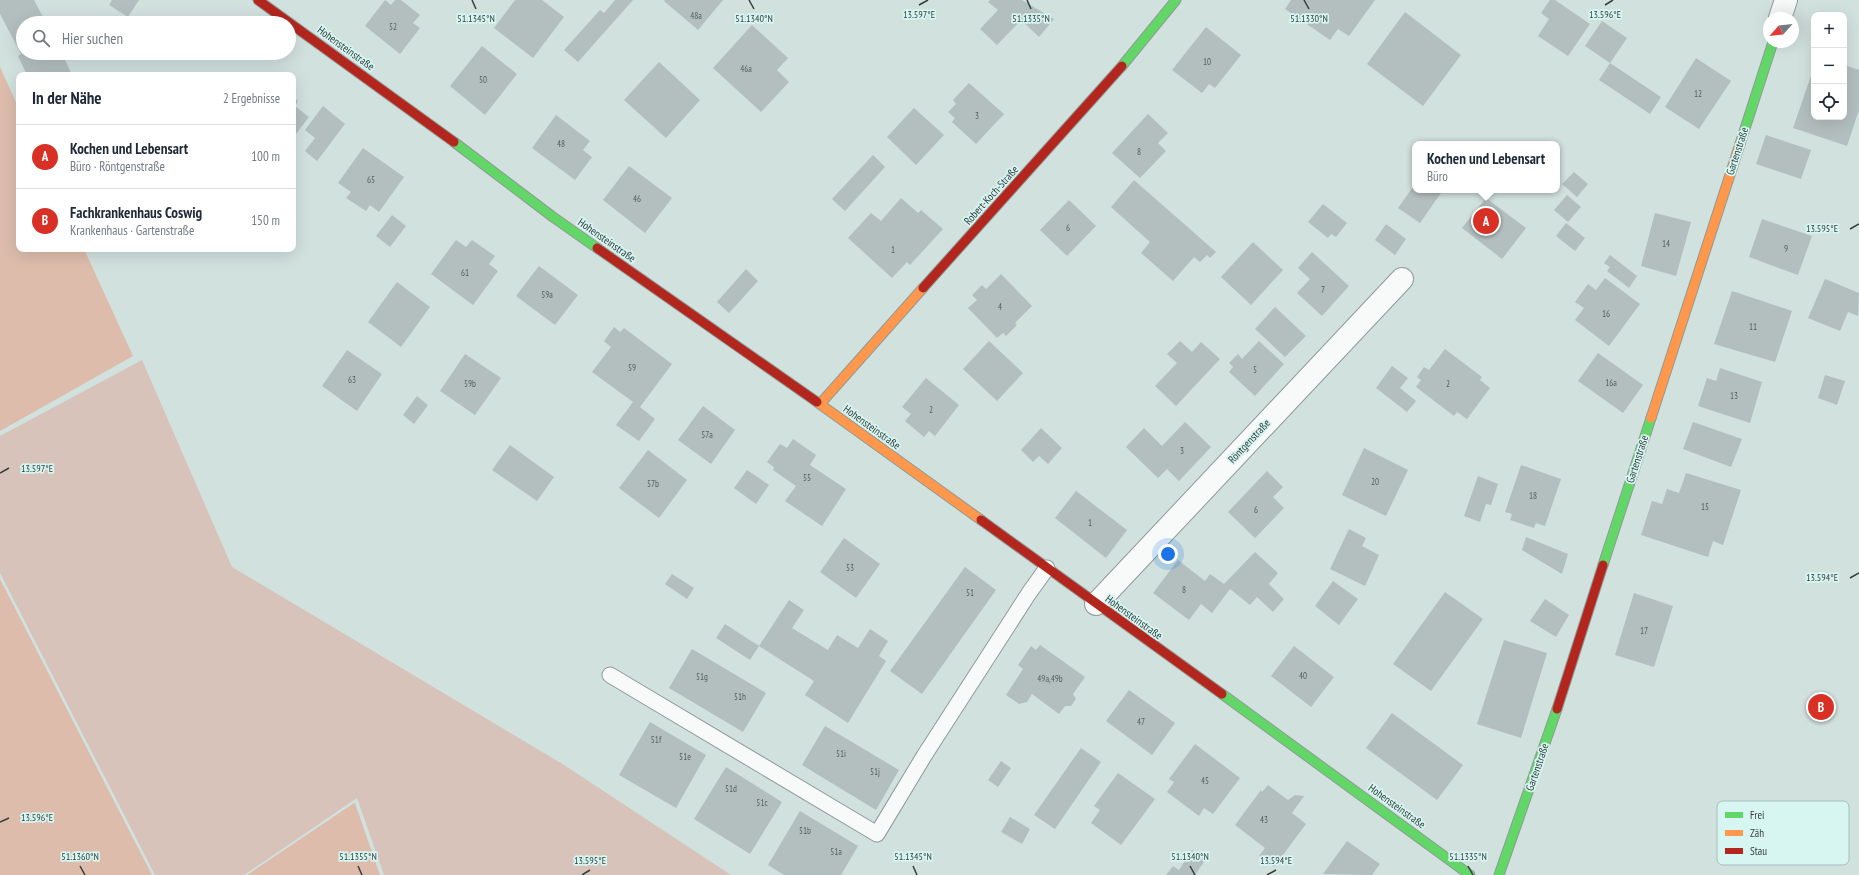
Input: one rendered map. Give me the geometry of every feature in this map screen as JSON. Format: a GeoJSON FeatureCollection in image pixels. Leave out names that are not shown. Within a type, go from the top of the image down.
{"type":"FeatureCollection","features":[{"type":"Feature","properties":{"kind":"street","name":"Hohensteinstraße"},"geometry":{"type":"LineString","coordinates":[[258,0],[280,16]]}},
{"type":"Feature","properties":{"kind":"street","name":"Robert-Koch-Straße"},"geometry":{"type":"LineString","coordinates":[[820,404],[1116,74],[1176,0]]}},
{"type":"Feature","properties":{"kind":"street"},"geometry":{"type":"LineString","coordinates":[[1782,12],[1786,0]]}},
{"type":"Feature","properties":{"kind":"street","name":"Hohensteinstraße"},"geometry":{"type":"LineString","coordinates":[[296,27],[475,157],[553,217],[820,404],[1470,875]]}},
{"type":"Feature","properties":{"kind":"street","name":"Gartenstraße"},"geometry":{"type":"LineString","coordinates":[[1499,875],[1554,717],[1771,48]]}},
{"type":"Feature","properties":{"kind":"street","name":"Röntgenstraße"},"geometry":{"type":"LineString","coordinates":[[1096,604],[1402,279]]}},
{"type":"Feature","properties":{"kind":"lane"},"geometry":{"type":"LineString","coordinates":[[610,675],[877,834],[924,756],[1029,593],[1047,568]]}},
{"type":"Feature","properties":{"kind":"shaded area"},"geometry":{"type":"Polygon","coordinates":[[[0,67],[16,102],[16,252],[85,252],[133,356],[0,431],[0,67]]]}},
{"type":"Feature","properties":{"kind":"shaded area"},"geometry":{"type":"Polygon","coordinates":[[[142,360],[232,567],[564,765],[731,875],[384,875],[357,798],[244,875],[155,875],[0,573],[0,436],[142,360]]]}},
{"type":"Feature","properties":{"kind":"shaded area"},"geometry":{"type":"Polygon","coordinates":[[[0,579],[152,875],[0,875],[0,579]]]}},
{"type":"Feature","properties":{"kind":"shaded area"},"geometry":{"type":"Polygon","coordinates":[[[354,803],[380,875],[247,875],[354,803]]]}},
{"type":"Feature","properties":{"kind":"building"},"geometry":{"type":"Polygon","coordinates":[[[0,0],[34,0],[42,16],[16,16],[16,44],[0,14],[0,0]]]}},
{"type":"Feature","properties":{"kind":"building"},"geometry":{"type":"Polygon","coordinates":[[[112,0],[139,0],[129,16],[109,5],[112,0]]]}},
{"type":"Feature","properties":{"kind":"building"},"geometry":{"type":"Polygon","coordinates":[[[385,0],[391,5],[395,0],[401,0],[420,15],[413,23],[420,28],[400,54],[365,26],[385,0]]]}},
{"type":"Feature","properties":{"kind":"building"},"geometry":{"type":"Polygon","coordinates":[[[515,0],[542,0],[564,17],[533,58],[494,28],[515,0]]]}},
{"type":"Feature","properties":{"kind":"building"},"geometry":{"type":"Polygon","coordinates":[[[615,0],[633,0],[578,62],[564,50],[600,10],[604,13],[615,0]]]}},
{"type":"Feature","properties":{"kind":"building"},"geometry":{"type":"Polygon","coordinates":[[[723,0],[698,30],[664,1],[723,0]]]}},
{"type":"Feature","properties":{"kind":"building"},"geometry":{"type":"Polygon","coordinates":[[[990,0],[1022,0],[1054,19],[1039,37],[1021,20],[997,45],[980,29],[998,10],[988,2],[990,0]]]}},
{"type":"Feature","properties":{"kind":"building"},"geometry":{"type":"Polygon","coordinates":[[[1291,0],[1375,0],[1349,36],[1338,29],[1330,40],[1285,9],[1291,0]]]}},
{"type":"Feature","properties":{"kind":"building"},"geometry":{"type":"Polygon","coordinates":[[[1550,0],[1555,0],[1590,24],[1568,56],[1538,36],[1549,19],[1541,13],[1550,0]]]}},
{"type":"Feature","properties":{"kind":"building"},"geometry":{"type":"Polygon","coordinates":[[[1405,12],[1461,55],[1423,106],[1367,64],[1405,12]]]}},
{"type":"Feature","properties":{"kind":"building"},"geometry":{"type":"Polygon","coordinates":[[[1602,21],[1627,38],[1610,63],[1585,46],[1602,21]]]}},
{"type":"Feature","properties":{"kind":"building"},"geometry":{"type":"Polygon","coordinates":[[[752,25],[788,58],[777,70],[789,82],[761,112],[713,68],[752,25]]]}},
{"type":"Feature","properties":{"kind":"building"},"geometry":{"type":"Polygon","coordinates":[[[1206,27],[1241,55],[1215,88],[1209,84],[1202,93],[1172,70],[1206,27]]]}},
{"type":"Feature","properties":{"kind":"building"},"geometry":{"type":"Polygon","coordinates":[[[482,46],[517,74],[485,115],[450,86],[482,46]]]}},
{"type":"Feature","properties":{"kind":"building"},"geometry":{"type":"Polygon","coordinates":[[[1696,58],[1731,81],[1699,129],[1665,107],[1696,58]]]}},
{"type":"Feature","properties":{"kind":"building"},"geometry":{"type":"Polygon","coordinates":[[[20,60],[65,60],[71,72],[26,72],[20,60]]]}},
{"type":"Feature","properties":{"kind":"building"},"geometry":{"type":"Polygon","coordinates":[[[659,62],[700,100],[666,138],[624,100],[659,62]]]}},
{"type":"Feature","properties":{"kind":"building"},"geometry":{"type":"Polygon","coordinates":[[[1610,63],[1661,97],[1650,114],[1599,80],[1610,63]]]}},
{"type":"Feature","properties":{"kind":"building"},"geometry":{"type":"Polygon","coordinates":[[[1847,66],[1859,70],[1859,110],[1847,146],[1793,128],[1811,76],[1811,120],[1847,120],[1847,66]]]}},
{"type":"Feature","properties":{"kind":"building"},"geometry":{"type":"Polygon","coordinates":[[[969,83],[1004,114],[976,144],[952,122],[955,118],[948,112],[956,104],[953,100],[969,83]]]}},
{"type":"Feature","properties":{"kind":"building"},"geometry":{"type":"Polygon","coordinates":[[[323,106],[345,124],[317,161],[305,151],[315,138],[305,130],[323,106]]]}},
{"type":"Feature","properties":{"kind":"building"},"geometry":{"type":"Polygon","coordinates":[[[296,107],[309,117],[296,134],[296,107]]]}},
{"type":"Feature","properties":{"kind":"building"},"geometry":{"type":"Polygon","coordinates":[[[914,108],[944,135],[916,165],[887,137],[914,108]]]}},
{"type":"Feature","properties":{"kind":"building"},"geometry":{"type":"Polygon","coordinates":[[[1148,114],[1168,133],[1158,143],[1166,151],[1140,178],[1112,153],[1148,114]]]}},
{"type":"Feature","properties":{"kind":"building"},"geometry":{"type":"Polygon","coordinates":[[[556,115],[590,141],[583,150],[592,157],[575,180],[532,148],[556,115]]]}},
{"type":"Feature","properties":{"kind":"building"},"geometry":{"type":"Polygon","coordinates":[[[1766,135],[1811,150],[1801,179],[1756,164],[1766,135]]]}},
{"type":"Feature","properties":{"kind":"building"},"geometry":{"type":"Polygon","coordinates":[[[363,148],[404,177],[379,212],[370,205],[366,211],[346,198],[351,192],[338,183],[363,148]]]}},
{"type":"Feature","properties":{"kind":"building"},"geometry":{"type":"Polygon","coordinates":[[[873,155],[885,167],[845,211],[832,199],[873,155]]]}},
{"type":"Feature","properties":{"kind":"building"},"geometry":{"type":"Polygon","coordinates":[[[629,166],[672,198],[645,233],[603,200],[629,166]]]}},
{"type":"Feature","properties":{"kind":"building"},"geometry":{"type":"Polygon","coordinates":[[[1574,172],[1588,184],[1577,197],[1562,184],[1574,172]]]}},
{"type":"Feature","properties":{"kind":"building"},"geometry":{"type":"Polygon","coordinates":[[[1134,180],[1216,252],[1210,258],[1207,255],[1200,262],[1194,257],[1173,281],[1141,253],[1150,242],[1111,207],[1134,180]]]}},
{"type":"Feature","properties":{"kind":"building"},"geometry":{"type":"Polygon","coordinates":[[[1412,188],[1412,193],[1441,193],[1420,223],[1398,208],[1412,188]]]}},
{"type":"Feature","properties":{"kind":"building"},"geometry":{"type":"Polygon","coordinates":[[[1567,195],[1581,207],[1568,222],[1554,210],[1567,195]]]}},
{"type":"Feature","properties":{"kind":"building"},"geometry":{"type":"Polygon","coordinates":[[[901,198],[918,213],[921,210],[943,229],[910,265],[907,262],[892,278],[848,238],[871,213],[881,221],[901,198]]]}},
{"type":"Feature","properties":{"kind":"building"},"geometry":{"type":"Polygon","coordinates":[[[1486,198],[1526,228],[1502,259],[1462,228],[1486,198]]]}},
{"type":"Feature","properties":{"kind":"building"},"geometry":{"type":"Polygon","coordinates":[[[1069,200],[1096,226],[1067,256],[1040,230],[1069,200]]]}},
{"type":"Feature","properties":{"kind":"building"},"geometry":{"type":"Polygon","coordinates":[[[1323,204],[1347,223],[1336,237],[1331,234],[1328,238],[1308,222],[1323,204]]]}},
{"type":"Feature","properties":{"kind":"building"},"geometry":{"type":"Polygon","coordinates":[[[1655,213],[1691,222],[1676,276],[1641,266],[1655,213]]]}},
{"type":"Feature","properties":{"kind":"building"},"geometry":{"type":"Polygon","coordinates":[[[392,215],[406,226],[390,247],[376,236],[392,215]]]}},
{"type":"Feature","properties":{"kind":"building"},"geometry":{"type":"Polygon","coordinates":[[[1762,219],[1812,236],[1798,275],[1749,257],[1762,219]]]}},
{"type":"Feature","properties":{"kind":"building"},"geometry":{"type":"Polygon","coordinates":[[[1566,223],[1585,238],[1575,251],[1556,236],[1566,223]]]}},
{"type":"Feature","properties":{"kind":"building"},"geometry":{"type":"Polygon","coordinates":[[[1386,224],[1406,239],[1395,255],[1375,240],[1386,224]]]}},
{"type":"Feature","properties":{"kind":"building"},"geometry":{"type":"Polygon","coordinates":[[[456,240],[466,247],[472,240],[495,256],[489,264],[498,271],[473,305],[431,274],[456,240]]]}},
{"type":"Feature","properties":{"kind":"building"},"geometry":{"type":"Polygon","coordinates":[[[1253,242],[1283,270],[1251,305],[1221,277],[1253,242]]]}},
{"type":"Feature","properties":{"kind":"building"},"geometry":{"type":"Polygon","coordinates":[[[1312,252],[1349,286],[1322,316],[1297,293],[1310,279],[1298,268],[1312,252]]]}},
{"type":"Feature","properties":{"kind":"building"},"geometry":{"type":"Polygon","coordinates":[[[1610,255],[1637,276],[1629,288],[1607,271],[1610,267],[1604,263],[1610,255]]]}},
{"type":"Feature","properties":{"kind":"building"},"geometry":{"type":"Polygon","coordinates":[[[539,266],[578,295],[555,325],[516,296],[539,266]]]}},
{"type":"Feature","properties":{"kind":"building"},"geometry":{"type":"Polygon","coordinates":[[[746,269],[758,281],[729,313],[717,302],[746,269]]]}},
{"type":"Feature","properties":{"kind":"building"},"geometry":{"type":"Polygon","coordinates":[[[1001,274],[1032,306],[1015,323],[1017,325],[1006,336],[1003,333],[997,338],[968,308],[977,300],[972,295],[982,285],[986,289],[1001,274]]]}},
{"type":"Feature","properties":{"kind":"building"},"geometry":{"type":"Polygon","coordinates":[[[1605,278],[1640,304],[1609,346],[1575,320],[1584,308],[1575,302],[1588,284],[1596,290],[1605,278]]]}},
{"type":"Feature","properties":{"kind":"building"},"geometry":{"type":"Polygon","coordinates":[[[1825,279],[1859,293],[1858,316],[1848,312],[1840,331],[1808,318],[1825,279]]]}},
{"type":"Feature","properties":{"kind":"building"},"geometry":{"type":"Polygon","coordinates":[[[397,282],[430,307],[401,347],[368,322],[397,282]]]}},
{"type":"Feature","properties":{"kind":"building"},"geometry":{"type":"Polygon","coordinates":[[[1732,291],[1792,311],[1775,362],[1714,344],[1732,291]]]}},
{"type":"Feature","properties":{"kind":"building"},"geometry":{"type":"Polygon","coordinates":[[[1275,307],[1306,336],[1285,357],[1255,329],[1275,307]]]}},
{"type":"Feature","properties":{"kind":"building"},"geometry":{"type":"Polygon","coordinates":[[[614,327],[620,332],[624,328],[672,364],[640,407],[655,419],[639,441],[616,425],[633,402],[592,372],[611,347],[604,341],[614,327]]]}},
{"type":"Feature","properties":{"kind":"building"},"geometry":{"type":"Polygon","coordinates":[[[989,341],[1023,373],[997,401],[963,369],[989,341]]]}},
{"type":"Feature","properties":{"kind":"building"},"geometry":{"type":"Polygon","coordinates":[[[1180,341],[1192,352],[1201,342],[1220,359],[1176,406],[1155,386],[1177,363],[1167,354],[1180,341]]]}},
{"type":"Feature","properties":{"kind":"building"},"geometry":{"type":"Polygon","coordinates":[[[1259,341],[1284,364],[1255,396],[1229,372],[1233,367],[1229,363],[1238,354],[1242,359],[1259,341]]]}},
{"type":"Feature","properties":{"kind":"building"},"geometry":{"type":"Polygon","coordinates":[[[1445,349],[1482,377],[1480,380],[1490,388],[1467,419],[1457,412],[1454,416],[1416,387],[1421,380],[1417,377],[1424,367],[1429,370],[1445,349]]]}},
{"type":"Feature","properties":{"kind":"building"},"geometry":{"type":"Polygon","coordinates":[[[347,350],[382,374],[357,411],[322,386],[347,350]]]}},
{"type":"Feature","properties":{"kind":"building"},"geometry":{"type":"Polygon","coordinates":[[[1598,353],[1643,385],[1623,413],[1578,381],[1598,353]]]}},
{"type":"Feature","properties":{"kind":"building"},"geometry":{"type":"Polygon","coordinates":[[[465,354],[501,378],[475,415],[440,391],[465,354]]]}},
{"type":"Feature","properties":{"kind":"building"},"geometry":{"type":"Polygon","coordinates":[[[1392,366],[1408,378],[1400,388],[1416,401],[1407,412],[1376,388],[1392,366]]]}},
{"type":"Feature","properties":{"kind":"building"},"geometry":{"type":"Polygon","coordinates":[[[1720,368],[1762,382],[1750,423],[1698,406],[1707,378],[1716,381],[1720,368]]]}},
{"type":"Feature","properties":{"kind":"building"},"geometry":{"type":"Polygon","coordinates":[[[1825,375],[1845,381],[1837,405],[1818,398],[1825,375]]]}},
{"type":"Feature","properties":{"kind":"building"},"geometry":{"type":"Polygon","coordinates":[[[926,378],[959,405],[935,436],[929,431],[924,437],[905,421],[911,414],[902,407],[926,378]]]}},
{"type":"Feature","properties":{"kind":"building"},"geometry":{"type":"Polygon","coordinates":[[[417,396],[428,405],[414,424],[403,415],[417,396]]]}},
{"type":"Feature","properties":{"kind":"building"},"geometry":{"type":"Polygon","coordinates":[[[703,406],[735,430],[711,464],[678,440],[703,406]]]}},
{"type":"Feature","properties":{"kind":"building"},"geometry":{"type":"Polygon","coordinates":[[[1185,422],[1211,447],[1179,481],[1167,469],[1158,478],[1126,447],[1144,428],[1162,446],[1185,422]]]}},
{"type":"Feature","properties":{"kind":"building"},"geometry":{"type":"Polygon","coordinates":[[[1693,422],[1742,439],[1731,467],[1683,449],[1693,422]]]}},
{"type":"Feature","properties":{"kind":"building"},"geometry":{"type":"Polygon","coordinates":[[[1041,428],[1062,448],[1048,464],[1039,456],[1033,462],[1021,450],[1041,428]]]}},
{"type":"Feature","properties":{"kind":"building"},"geometry":{"type":"Polygon","coordinates":[[[793,439],[816,455],[810,465],[846,489],[822,526],[785,501],[796,486],[773,470],[774,467],[767,462],[780,444],[787,448],[793,439]]]}},
{"type":"Feature","properties":{"kind":"building"},"geometry":{"type":"Polygon","coordinates":[[[510,445],[554,477],[537,501],[492,470],[510,445]]]}},
{"type":"Feature","properties":{"kind":"building"},"geometry":{"type":"Polygon","coordinates":[[[1364,448],[1408,470],[1386,516],[1342,495],[1364,448]]]}},
{"type":"Feature","properties":{"kind":"building"},"geometry":{"type":"Polygon","coordinates":[[[648,450],[687,480],[659,518],[619,488],[648,450]]]}},
{"type":"Feature","properties":{"kind":"building"},"geometry":{"type":"Polygon","coordinates":[[[1521,465],[1561,479],[1545,526],[1536,523],[1534,528],[1510,520],[1512,514],[1505,512],[1521,465]]]}},
{"type":"Feature","properties":{"kind":"building"},"geometry":{"type":"Polygon","coordinates":[[[747,470],[769,485],[756,504],[734,488],[747,470]]]}},
{"type":"Feature","properties":{"kind":"building"},"geometry":{"type":"Polygon","coordinates":[[[1267,471],[1283,487],[1273,497],[1284,508],[1255,538],[1228,512],[1267,471]]]}},
{"type":"Feature","properties":{"kind":"building"},"geometry":{"type":"Polygon","coordinates":[[[1686,473],[1741,490],[1723,545],[1713,541],[1708,557],[1641,535],[1652,501],[1662,504],[1667,489],[1679,493],[1686,473]]]}},
{"type":"Feature","properties":{"kind":"building"},"geometry":{"type":"Polygon","coordinates":[[[1478,476],[1498,484],[1491,505],[1486,504],[1480,522],[1464,516],[1478,476]]]}},
{"type":"Feature","properties":{"kind":"building"},"geometry":{"type":"Polygon","coordinates":[[[1076,491],[1127,530],[1106,558],[1055,518],[1076,491]]]}},
{"type":"Feature","properties":{"kind":"building"},"geometry":{"type":"Polygon","coordinates":[[[1349,529],[1366,538],[1362,546],[1379,555],[1365,586],[1330,569],[1349,529]]]}},
{"type":"Feature","properties":{"kind":"building"},"geometry":{"type":"Polygon","coordinates":[[[1526,537],[1568,554],[1562,574],[1522,550],[1526,537]]]}},
{"type":"Feature","properties":{"kind":"building"},"geometry":{"type":"Polygon","coordinates":[[[844,538],[880,564],[856,598],[820,572],[844,538]]]}},
{"type":"Feature","properties":{"kind":"building"},"geometry":{"type":"Polygon","coordinates":[[[1255,552],[1278,573],[1269,584],[1284,599],[1273,612],[1257,597],[1250,605],[1230,589],[1212,613],[1201,604],[1189,620],[1153,593],[1178,560],[1205,581],[1210,574],[1224,584],[1255,552]]]}},
{"type":"Feature","properties":{"kind":"building"},"geometry":{"type":"Polygon","coordinates":[[[965,567],[996,590],[922,694],[890,671],[965,567]]]}},
{"type":"Feature","properties":{"kind":"building"},"geometry":{"type":"Polygon","coordinates":[[[672,574],[694,588],[687,599],[665,584],[672,574]]]}},
{"type":"Feature","properties":{"kind":"building"},"geometry":{"type":"Polygon","coordinates":[[[1333,581],[1358,599],[1339,625],[1315,606],[1333,581]]]}},
{"type":"Feature","properties":{"kind":"building"},"geometry":{"type":"Polygon","coordinates":[[[1445,592],[1483,619],[1431,691],[1393,664],[1445,592]]]}},
{"type":"Feature","properties":{"kind":"building"},"geometry":{"type":"Polygon","coordinates":[[[1634,593],[1673,606],[1654,667],[1615,655],[1634,593]]]}},
{"type":"Feature","properties":{"kind":"building"},"geometry":{"type":"Polygon","coordinates":[[[1545,599],[1569,615],[1556,637],[1530,621],[1545,599]]]}},
{"type":"Feature","properties":{"kind":"building"},"geometry":{"type":"Polygon","coordinates":[[[789,600],[804,610],[792,628],[828,650],[837,635],[858,648],[870,629],[888,641],[879,656],[886,661],[848,723],[805,695],[814,681],[759,646],[789,600]]]}},
{"type":"Feature","properties":{"kind":"building"},"geometry":{"type":"Polygon","coordinates":[[[725,624],[759,646],[750,660],[716,638],[725,624]]]}},
{"type":"Feature","properties":{"kind":"building"},"geometry":{"type":"Polygon","coordinates":[[[1504,640],[1547,653],[1521,738],[1477,724],[1504,640]]]}},
{"type":"Feature","properties":{"kind":"building"},"geometry":{"type":"Polygon","coordinates":[[[1040,645],[1085,677],[1073,694],[1076,699],[1071,706],[1065,706],[1059,714],[1032,694],[1027,702],[1019,704],[1006,695],[1023,669],[1018,665],[1031,646],[1036,650],[1040,645]]]}},
{"type":"Feature","properties":{"kind":"building"},"geometry":{"type":"Polygon","coordinates":[[[1294,646],[1334,677],[1311,707],[1271,676],[1294,646]]]}},
{"type":"Feature","properties":{"kind":"building"},"geometry":{"type":"Polygon","coordinates":[[[692,649],[766,693],[743,732],[669,688],[692,649]]]}},
{"type":"Feature","properties":{"kind":"building"},"geometry":{"type":"Polygon","coordinates":[[[1129,690],[1175,723],[1152,755],[1106,721],[1129,690]]]}},
{"type":"Feature","properties":{"kind":"building"},"geometry":{"type":"Polygon","coordinates":[[[1392,713],[1463,765],[1437,800],[1366,748],[1392,713]]]}},
{"type":"Feature","properties":{"kind":"building"},"geometry":{"type":"Polygon","coordinates":[[[650,722],[706,755],[676,808],[619,775],[650,722]]]}},
{"type":"Feature","properties":{"kind":"building"},"geometry":{"type":"Polygon","coordinates":[[[825,726],[899,770],[876,810],[802,765],[825,726]]]}},
{"type":"Feature","properties":{"kind":"building"},"geometry":{"type":"Polygon","coordinates":[[[1195,744],[1240,778],[1213,814],[1204,808],[1199,816],[1167,792],[1174,782],[1169,779],[1195,744]]]}},
{"type":"Feature","properties":{"kind":"building"},"geometry":{"type":"Polygon","coordinates":[[[1081,748],[1101,762],[1055,829],[1034,815],[1081,748]]]}},
{"type":"Feature","properties":{"kind":"building"},"geometry":{"type":"Polygon","coordinates":[[[1001,761],[1011,768],[998,787],[988,780],[1001,761]]]}},
{"type":"Feature","properties":{"kind":"building"},"geometry":{"type":"Polygon","coordinates":[[[726,767],[782,802],[750,854],[694,819],[726,767]]]}},
{"type":"Feature","properties":{"kind":"building"},"geometry":{"type":"Polygon","coordinates":[[[1118,773],[1155,799],[1121,845],[1091,823],[1100,810],[1094,806],[1118,773]]]}},
{"type":"Feature","properties":{"kind":"building"},"geometry":{"type":"Polygon","coordinates":[[[1268,785],[1288,800],[1295,795],[1304,796],[1292,813],[1306,824],[1274,867],[1259,856],[1265,848],[1235,825],[1261,790],[1262,792],[1268,785]]]}},
{"type":"Feature","properties":{"kind":"building"},"geometry":{"type":"Polygon","coordinates":[[[800,811],[858,846],[841,875],[784,875],[768,865],[800,811]]]}},
{"type":"Feature","properties":{"kind":"building"},"geometry":{"type":"Polygon","coordinates":[[[1010,817],[1030,829],[1022,844],[1001,832],[1010,817]]]}},
{"type":"Feature","properties":{"kind":"building"},"geometry":{"type":"Polygon","coordinates":[[[1347,841],[1380,864],[1372,875],[1323,874],[1347,841]]]}},
{"type":"Feature","properties":{"kind":"building"},"geometry":{"type":"Polygon","coordinates":[[[1192,850],[1206,859],[1195,875],[1166,875],[1173,866],[1179,870],[1192,850]]]}},
{"type":"Feature","properties":{"kind":"traffic: fast"},"geometry":{"type":"LineString","coordinates":[[1122,66],[1176,0]]}},
{"type":"Feature","properties":{"kind":"traffic: fast"},"geometry":{"type":"LineString","coordinates":[[1740,144],[1771,48]]}},
{"type":"Feature","properties":{"kind":"traffic: fast"},"geometry":{"type":"LineString","coordinates":[[454,142],[553,217],[597,248]]}},
{"type":"Feature","properties":{"kind":"traffic: fast"},"geometry":{"type":"LineString","coordinates":[[1603,565],[1651,418]]}},
{"type":"Feature","properties":{"kind":"traffic: fast"},"geometry":{"type":"LineString","coordinates":[[1222,694],[1470,875]]}},
{"type":"Feature","properties":{"kind":"traffic: fast"},"geometry":{"type":"LineString","coordinates":[[1499,875],[1557,709]]}},
{"type":"Feature","properties":{"kind":"traffic: slow"},"geometry":{"type":"LineString","coordinates":[[1651,418],[1740,144]]}},
{"type":"Feature","properties":{"kind":"traffic: slow"},"geometry":{"type":"LineString","coordinates":[[820,404],[923,288]]}},
{"type":"Feature","properties":{"kind":"traffic: slow"},"geometry":{"type":"LineString","coordinates":[[817,402],[981,520]]}},
{"type":"Feature","properties":{"kind":"traffic: jam"},"geometry":{"type":"LineString","coordinates":[[258,0],[280,16]]}},
{"type":"Feature","properties":{"kind":"traffic: jam"},"geometry":{"type":"LineString","coordinates":[[296,28],[454,142]]}},
{"type":"Feature","properties":{"kind":"traffic: jam"},"geometry":{"type":"LineString","coordinates":[[923,288],[1122,66]]}},
{"type":"Feature","properties":{"kind":"traffic: jam"},"geometry":{"type":"LineString","coordinates":[[597,248],[817,402]]}},
{"type":"Feature","properties":{"kind":"traffic: jam"},"geometry":{"type":"LineString","coordinates":[[981,520],[1222,694]]}},
{"type":"Feature","properties":{"kind":"traffic: jam"},"geometry":{"type":"LineString","coordinates":[[1557,709],[1603,565]]}},
{"type":"Feature","properties":{"kind":"place","name":"Kochen und Lebensart"},"geometry":{"type":"Point","coordinates":[1486,221]}},
{"type":"Feature","properties":{"kind":"place","name":"Fachkrankenhaus Coswig"},"geometry":{"type":"Point","coordinates":[1821,707]}}]}
